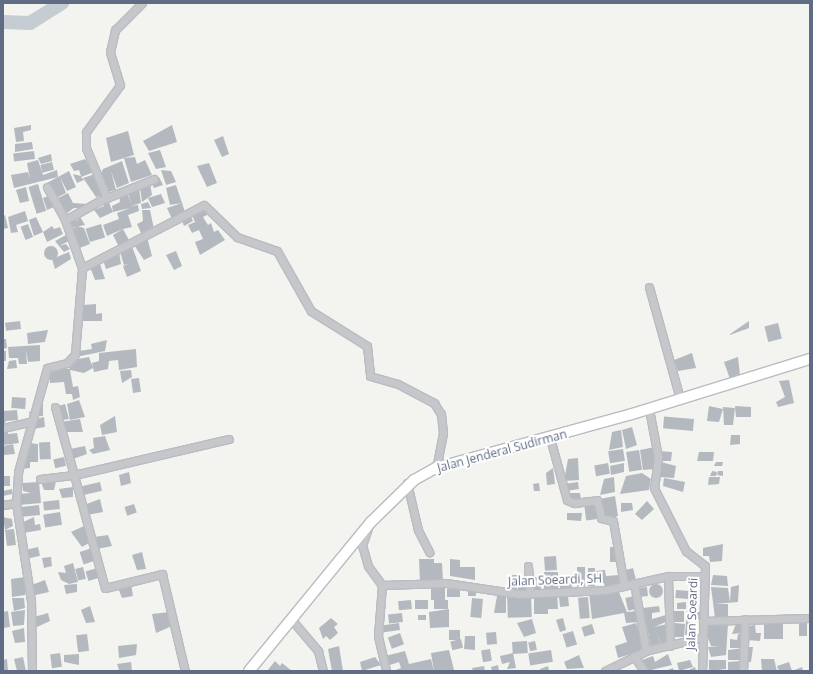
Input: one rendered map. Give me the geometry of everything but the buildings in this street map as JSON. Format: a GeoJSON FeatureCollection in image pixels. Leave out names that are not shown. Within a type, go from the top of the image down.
{"type":"FeatureCollection","features":[{"type":"Feature","properties":{"kind":"main road","name":"Jalan Jenderal Sudirman"},"geometry":{"type":"LineString","coordinates":[[249,671],[370,522],[407,483],[436,468],[550,438],[810,359]]}},
{"type":"Feature","properties":{"kind":"street"},"geometry":{"type":"LineString","coordinates":[[107,198],[86,148],[86,132],[120,85],[110,52],[114,30],[142,3]]}},
{"type":"Feature","properties":{"kind":"street"},"geometry":{"type":"LineString","coordinates":[[65,220],[107,198],[154,179]]}},
{"type":"Feature","properties":{"kind":"street"},"geometry":{"type":"LineString","coordinates":[[32,671],[31,601],[16,503],[18,472],[29,422],[47,368],[67,363],[75,354],[82,268],[65,220],[47,187]]}},
{"type":"Feature","properties":{"kind":"street"},"geometry":{"type":"LineString","coordinates":[[82,268],[204,205],[237,237],[277,251],[311,311],[367,346],[370,376],[398,384],[434,403],[441,414],[443,427],[436,468]]}},
{"type":"Feature","properties":{"kind":"street"},"geometry":{"type":"LineString","coordinates":[[649,287],[680,399]]}},
{"type":"Feature","properties":{"kind":"street"},"geometry":{"type":"LineString","coordinates":[[55,407],[105,588],[162,574],[185,671]]}},
{"type":"Feature","properties":{"kind":"street","name":"Jalan Soeardi"},"geometry":{"type":"LineString","coordinates":[[649,409],[658,457],[654,488],[686,551],[705,566],[704,621],[700,638],[702,671]]}},
{"type":"Feature","properties":{"kind":"street"},"geometry":{"type":"LineString","coordinates":[[3,428],[29,422]]}},
{"type":"Feature","properties":{"kind":"street"},"geometry":{"type":"LineString","coordinates":[[550,438],[567,500],[574,504],[597,500],[601,518],[613,521],[624,586]]}},
{"type":"Feature","properties":{"kind":"street"},"geometry":{"type":"LineString","coordinates":[[40,479],[74,475],[229,439]]}},
{"type":"Feature","properties":{"kind":"street"},"geometry":{"type":"LineString","coordinates":[[407,483],[418,530],[429,552]]}},
{"type":"Feature","properties":{"kind":"street"},"geometry":{"type":"LineString","coordinates":[[3,504],[16,503]]}},
{"type":"Feature","properties":{"kind":"street"},"geometry":{"type":"LineString","coordinates":[[370,522],[362,545],[368,566],[382,585],[378,636],[386,671]]}},
{"type":"Feature","properties":{"kind":"street"},"geometry":{"type":"LineString","coordinates":[[528,566],[530,593]]}},
{"type":"Feature","properties":{"kind":"street"},"geometry":{"type":"LineString","coordinates":[[668,576],[670,646]]}},
{"type":"Feature","properties":{"kind":"street","name":"Jalan Soeardi, SH"},"geometry":{"type":"LineString","coordinates":[[382,585],[446,583],[506,594],[606,590],[668,576],[704,576]]}},
{"type":"Feature","properties":{"kind":"street"},"geometry":{"type":"LineString","coordinates":[[634,583],[646,651]]}},
{"type":"Feature","properties":{"kind":"street"},"geometry":{"type":"LineString","coordinates":[[704,621],[809,618]]}},
{"type":"Feature","properties":{"kind":"street"},"geometry":{"type":"LineString","coordinates":[[291,619],[318,651],[323,671]]}},
{"type":"Feature","properties":{"kind":"street"},"geometry":{"type":"LineString","coordinates":[[743,671],[745,619]]}},
{"type":"Feature","properties":{"kind":"street"},"geometry":{"type":"LineString","coordinates":[[605,671],[646,651],[700,638]]}},
{"type":"Feature","properties":{"kind":"street"},"geometry":{"type":"LineString","coordinates":[[634,656],[644,671]]}},
{"type":"Feature","properties":{"kind":"waterway"},"geometry":{"type":"LineString","coordinates":[[3,22],[30,23],[62,3]]}}]}
